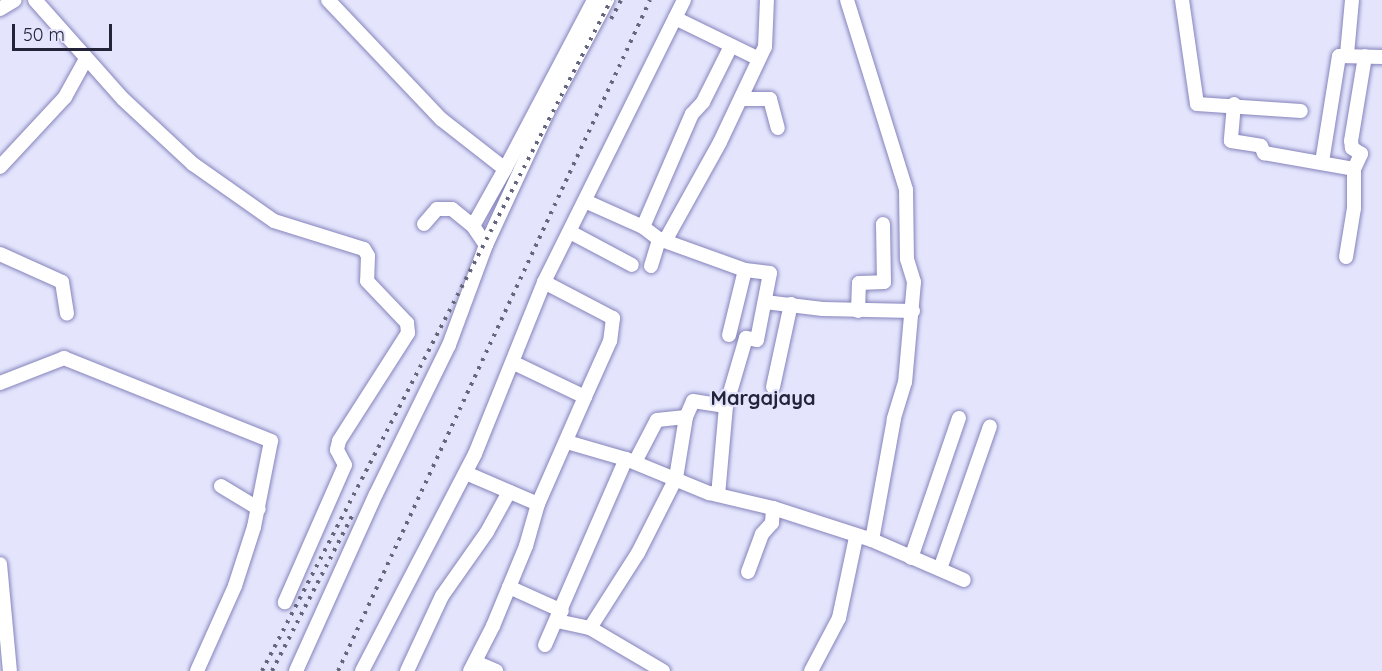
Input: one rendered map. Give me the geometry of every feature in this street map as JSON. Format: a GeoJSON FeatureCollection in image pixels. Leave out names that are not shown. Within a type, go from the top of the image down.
{"type":"FeatureCollection","features":[{"type":"Feature","properties":{"kind":"street"},"geometry":{"type":"LineString","coordinates":[[0,9],[15,0]]}},
{"type":"Feature","properties":{"kind":"street"},"geometry":{"type":"LineString","coordinates":[[35,0],[86,59],[193,164],[274,221],[364,249],[368,255],[367,281],[407,323],[408,333],[339,441],[337,450],[345,465],[285,602]]}},
{"type":"Feature","properties":{"kind":"street"},"geometry":{"type":"LineString","coordinates":[[328,0],[441,119],[505,169]]}},
{"type":"Feature","properties":{"kind":"street"},"geometry":{"type":"LineString","coordinates":[[296,671],[353,543],[449,345],[486,245],[547,113],[607,0]]}},
{"type":"Feature","properties":{"kind":"street"},"geometry":{"type":"LineString","coordinates":[[362,671],[466,473],[514,363],[544,282],[684,0]]}},
{"type":"Feature","properties":{"kind":"street"},"geometry":{"type":"LineString","coordinates":[[651,266],[662,240],[741,99],[765,47],[768,0]]}},
{"type":"Feature","properties":{"kind":"street"},"geometry":{"type":"LineString","coordinates":[[847,0],[906,190],[907,259],[914,282],[905,382],[894,419],[872,540]]}},
{"type":"Feature","properties":{"kind":"street"},"geometry":{"type":"LineString","coordinates":[[1182,0],[1197,104],[1234,104],[1301,111]]}},
{"type":"Feature","properties":{"kind":"street"},"geometry":{"type":"LineString","coordinates":[[1347,54],[1352,0]]}},
{"type":"Feature","properties":{"kind":"street"},"geometry":{"type":"LineString","coordinates":[[473,226],[505,169],[590,2]]}},
{"type":"Feature","properties":{"kind":"street"},"geometry":{"type":"LineString","coordinates":[[675,18],[759,59]]}},
{"type":"Feature","properties":{"kind":"street"},"geometry":{"type":"LineString","coordinates":[[643,227],[692,114],[703,102],[731,46]]}},
{"type":"Feature","properties":{"kind":"street"},"geometry":{"type":"LineString","coordinates":[[1322,162],[1338,57],[1347,54],[1382,57]]}},
{"type":"Feature","properties":{"kind":"street"},"geometry":{"type":"LineString","coordinates":[[1346,257],[1354,169],[1361,154],[1352,147],[1351,141],[1365,56]]}},
{"type":"Feature","properties":{"kind":"street"},"geometry":{"type":"LineString","coordinates":[[0,167],[65,98],[86,59]]}},
{"type":"Feature","properties":{"kind":"street"},"geometry":{"type":"LineString","coordinates":[[741,99],[770,99],[778,128]]}},
{"type":"Feature","properties":{"kind":"street"},"geometry":{"type":"LineString","coordinates":[[1234,104],[1231,141],[1261,146],[1264,153],[1354,169]]}},
{"type":"Feature","properties":{"kind":"street"},"geometry":{"type":"LineString","coordinates":[[585,201],[643,227],[662,240],[745,270],[770,273],[757,340],[746,338],[726,406],[718,495]]}},
{"type":"Feature","properties":{"kind":"street"},"geometry":{"type":"LineString","coordinates":[[424,224],[444,207],[473,226],[486,245]]}},
{"type":"Feature","properties":{"kind":"street"},"geometry":{"type":"LineString","coordinates":[[883,224],[886,308]]}},
{"type":"Feature","properties":{"kind":"street"},"geometry":{"type":"LineString","coordinates":[[570,232],[632,265]]}},
{"type":"Feature","properties":{"kind":"street"},"geometry":{"type":"LineString","coordinates":[[0,254],[62,282],[67,314]]}},
{"type":"Feature","properties":{"kind":"street"},"geometry":{"type":"LineString","coordinates":[[729,335],[745,270]]}},
{"type":"Feature","properties":{"kind":"street"},"geometry":{"type":"LineString","coordinates":[[496,671],[472,666],[509,587],[538,504],[610,341],[614,318],[544,282]]}},
{"type":"Feature","properties":{"kind":"street"},"geometry":{"type":"LineString","coordinates":[[858,311],[858,283],[884,282]]}},
{"type":"Feature","properties":{"kind":"street"},"geometry":{"type":"LineString","coordinates":[[765,302],[858,311],[886,308],[913,310]]}},
{"type":"Feature","properties":{"kind":"street"},"geometry":{"type":"LineString","coordinates":[[773,387],[791,304]]}},
{"type":"Feature","properties":{"kind":"street"},"geometry":{"type":"LineString","coordinates":[[0,383],[64,358],[269,438],[272,446],[259,509],[235,586],[197,671]]}},
{"type":"Feature","properties":{"kind":"street"},"geometry":{"type":"LineString","coordinates":[[514,363],[585,398]]}},
{"type":"Feature","properties":{"kind":"street"},"geometry":{"type":"LineString","coordinates":[[590,628],[638,552],[676,478],[686,417],[693,401],[726,406]]}},
{"type":"Feature","properties":{"kind":"street"},"geometry":{"type":"LineString","coordinates":[[545,645],[630,461],[657,420],[686,417]]}},
{"type":"Feature","properties":{"kind":"street"},"geometry":{"type":"LineString","coordinates":[[911,558],[959,418]]}},
{"type":"Feature","properties":{"kind":"street"},"geometry":{"type":"LineString","coordinates":[[940,568],[990,426]]}},
{"type":"Feature","properties":{"kind":"street"},"geometry":{"type":"LineString","coordinates":[[567,442],[630,461],[718,495],[773,508],[856,537],[872,540],[964,580]]}},
{"type":"Feature","properties":{"kind":"street"},"geometry":{"type":"LineString","coordinates":[[466,473],[538,504]]}},
{"type":"Feature","properties":{"kind":"street"},"geometry":{"type":"LineString","coordinates":[[221,486],[259,509]]}},
{"type":"Feature","properties":{"kind":"street"},"geometry":{"type":"LineString","coordinates":[[407,671],[442,596],[487,532],[509,492]]}},
{"type":"Feature","properties":{"kind":"street"},"geometry":{"type":"LineString","coordinates":[[748,573],[762,534],[772,523],[773,508]]}},
{"type":"Feature","properties":{"kind":"street"},"geometry":{"type":"LineString","coordinates":[[812,671],[839,618],[856,537]]}},
{"type":"Feature","properties":{"kind":"street"},"geometry":{"type":"LineString","coordinates":[[0,564],[4,654],[10,671]]}},
{"type":"Feature","properties":{"kind":"street"},"geometry":{"type":"LineString","coordinates":[[509,587],[578,628],[590,628],[663,671]]}},
{"type":"Feature","properties":{"kind":"railway"},"geometry":{"type":"LineString","coordinates":[[262,671],[611,0]]}},
{"type":"Feature","properties":{"kind":"railway"},"geometry":{"type":"LineString","coordinates":[[611,19],[621,0]]}},
{"type":"Feature","properties":{"kind":"railway"},"geometry":{"type":"LineString","coordinates":[[338,671],[650,0]]}},
{"type":"Feature","properties":{"kind":"railway"},"geometry":{"type":"LineString","coordinates":[[272,671],[353,514]]}},
{"type":"Feature","properties":{"kind":"district","name":"Margajaya"},"geometry":{"type":"Point","coordinates":[763,397]}}]}
